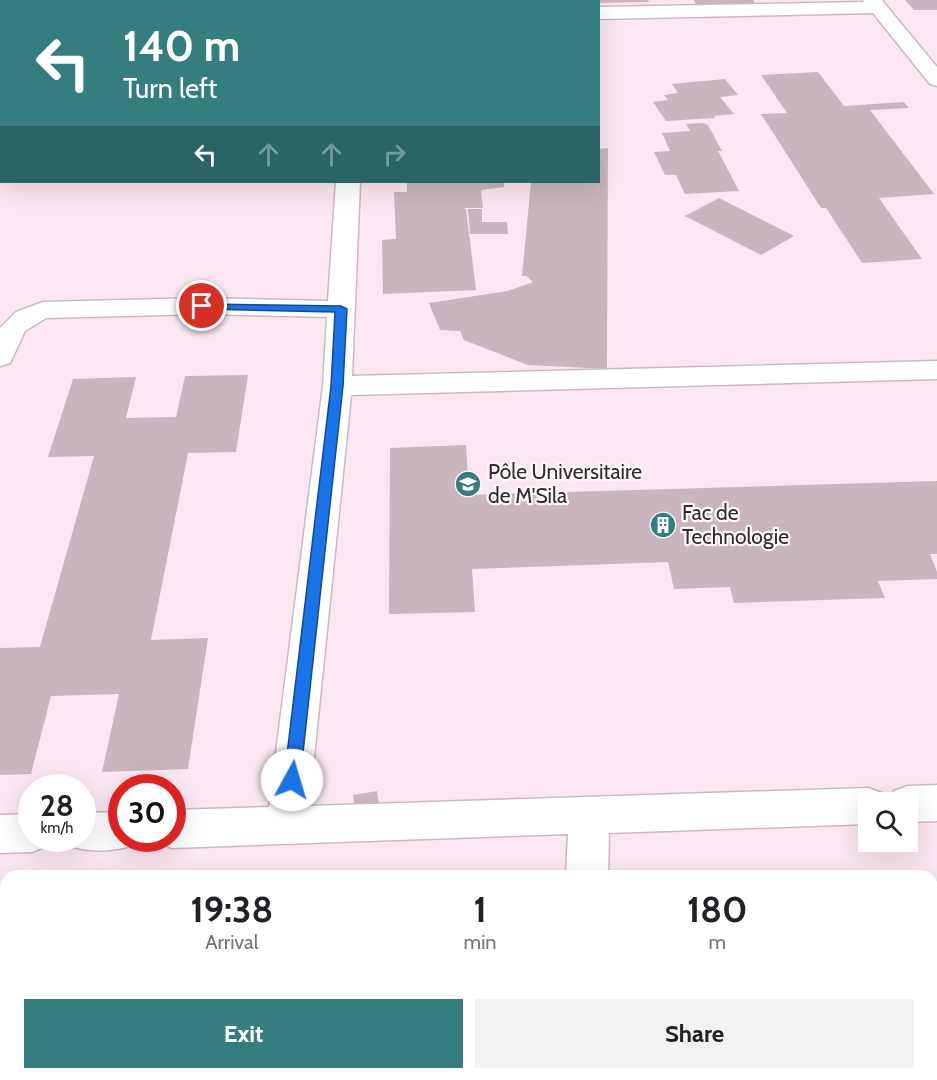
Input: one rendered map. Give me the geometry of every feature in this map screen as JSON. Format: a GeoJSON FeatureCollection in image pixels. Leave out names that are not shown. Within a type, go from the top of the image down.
{"type":"FeatureCollection","features":[{"type":"Feature","properties":{"kind":"street"},"geometry":{"type":"LineString","coordinates":[[600,13],[875,4],[933,69]]}},
{"type":"Feature","properties":{"kind":"street"},"geometry":{"type":"LineString","coordinates":[[286,826],[337,386],[348,183]]}},
{"type":"Feature","properties":{"kind":"street"},"geometry":{"type":"LineString","coordinates":[[0,357],[11,329],[19,319],[43,310],[202,306],[341,309]]}},
{"type":"Feature","properties":{"kind":"street"},"geometry":{"type":"LineString","coordinates":[[337,386],[937,370]]}},
{"type":"Feature","properties":{"kind":"street"},"geometry":{"type":"LineString","coordinates":[[918,804],[937,803]]}},
{"type":"Feature","properties":{"kind":"street"},"geometry":{"type":"LineString","coordinates":[[186,829],[858,806]]}},
{"type":"Feature","properties":{"kind":"street"},"geometry":{"type":"LineString","coordinates":[[587,870],[589,815]]}},
{"type":"Feature","properties":{"kind":"street"},"geometry":{"type":"LineString","coordinates":[[0,834],[18,833]]}},
{"type":"Feature","properties":{"kind":"building"},"geometry":{"type":"Polygon","coordinates":[[[600,0],[648,0],[649,2],[600,3],[600,0]]]}},
{"type":"Feature","properties":{"kind":"building"},"geometry":{"type":"Polygon","coordinates":[[[694,0],[753,0],[756,5],[696,5],[694,0]]]}},
{"type":"Feature","properties":{"kind":"building"},"geometry":{"type":"Polygon","coordinates":[[[905,0],[937,0],[937,10],[914,10],[905,0]]]}},
{"type":"Feature","properties":{"kind":"building"},"geometry":{"type":"Polygon","coordinates":[[[818,72],[844,106],[904,102],[909,108],[870,110],[934,194],[879,198],[922,259],[862,263],[826,208],[821,208],[761,114],[787,113],[761,75],[818,72]]]}},
{"type":"Feature","properties":{"kind":"building"},"geometry":{"type":"Polygon","coordinates":[[[725,79],[738,95],[720,97],[734,114],[714,116],[715,118],[666,121],[653,102],[668,100],[664,95],[678,93],[672,84],[725,79]]]}},
{"type":"Feature","properties":{"kind":"building"},"geometry":{"type":"Polygon","coordinates":[[[686,124],[708,125],[722,151],[718,151],[739,191],[685,194],[676,175],[665,175],[654,152],[670,151],[662,133],[690,131],[686,124]]]}},
{"type":"Feature","properties":{"kind":"building"},"geometry":{"type":"Polygon","coordinates":[[[608,148],[607,369],[528,365],[464,340],[460,331],[440,330],[429,303],[508,291],[533,282],[526,276],[522,276],[531,183],[600,183],[600,149],[608,148]]]}},
{"type":"Feature","properties":{"kind":"building"},"geometry":{"type":"Polygon","coordinates":[[[407,183],[504,183],[504,187],[481,190],[483,208],[463,208],[466,209],[476,290],[383,294],[382,240],[396,239],[394,192],[407,192],[407,183]]]}},
{"type":"Feature","properties":{"kind":"building"},"geometry":{"type":"Polygon","coordinates":[[[719,198],[794,236],[761,255],[685,216],[719,198]]]}},
{"type":"Feature","properties":{"kind":"building"},"geometry":{"type":"Polygon","coordinates":[[[468,209],[482,209],[482,222],[507,222],[508,234],[470,234],[468,209]]]}},
{"type":"Feature","properties":{"kind":"building"},"geometry":{"type":"Polygon","coordinates":[[[248,375],[236,452],[188,453],[151,640],[208,638],[188,769],[102,772],[119,694],[51,696],[31,774],[0,775],[0,648],[40,647],[94,456],[48,457],[73,379],[136,377],[126,418],[176,417],[185,376],[248,375]]]}},
{"type":"Feature","properties":{"kind":"building","name":"Fac de Technologie"},"geometry":{"type":"Polygon","coordinates":[[[466,445],[469,495],[937,481],[937,554],[930,554],[937,572],[937,579],[878,581],[885,598],[734,603],[730,587],[674,589],[668,562],[472,569],[475,612],[389,614],[390,448],[466,445]]]}},
{"type":"Feature","properties":{"kind":"building"},"geometry":{"type":"Polygon","coordinates":[[[377,791],[379,804],[355,808],[353,795],[377,791]]]}},
{"type":"Feature","properties":{"kind":"place","name":"Pôle Universitaire de M'Sila"},"geometry":{"type":"Point","coordinates":[468,484]}},
{"type":"Feature","properties":{"kind":"place","name":"Fac de Technologie"},"geometry":{"type":"Point","coordinates":[663,525]}},
{"type":"Feature","properties":{"kind":"route"},"geometry":{"type":"LineString","coordinates":[[202,306],[341,309],[337,386],[292,780]]}}]}
